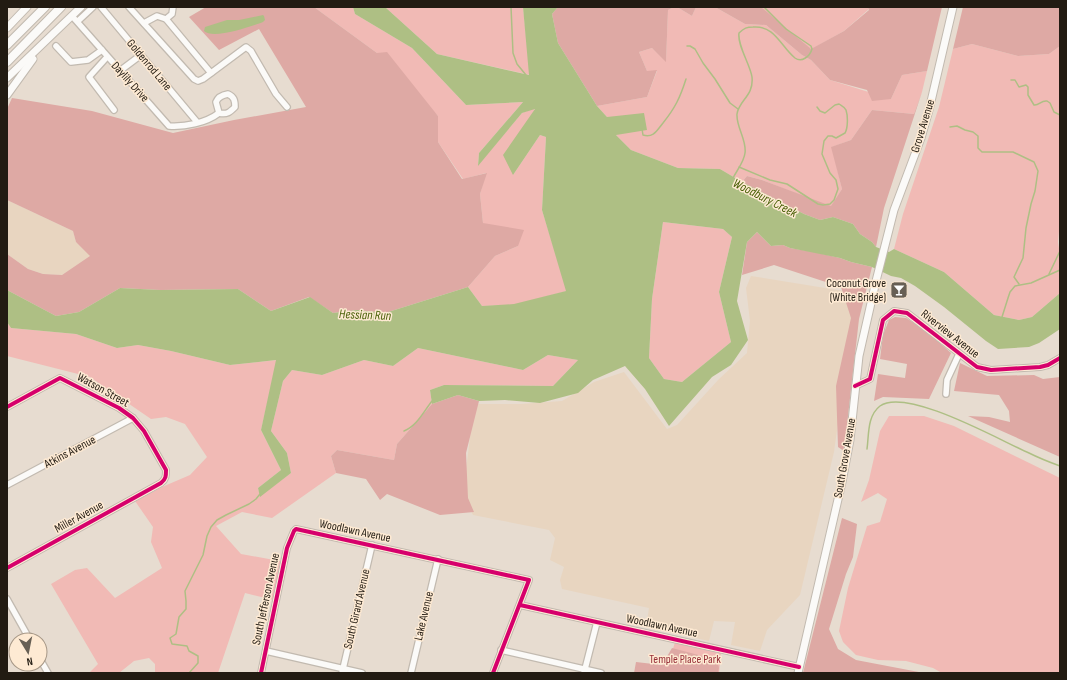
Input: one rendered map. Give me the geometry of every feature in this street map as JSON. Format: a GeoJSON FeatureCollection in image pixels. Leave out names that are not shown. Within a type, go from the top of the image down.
{"type":"FeatureCollection","features":[{"type":"Feature","properties":{"kind":"highway"},"geometry":{"type":"LineString","coordinates":[[7,45],[45,7]]}},
{"type":"Feature","properties":{"kind":"highway"},"geometry":{"type":"LineString","coordinates":[[7,62],[61,7]]}},
{"type":"Feature","properties":{"kind":"main road"},"geometry":{"type":"LineString","coordinates":[[7,28],[28,7]]}},
{"type":"Feature","properties":{"kind":"main road"},"geometry":{"type":"LineString","coordinates":[[7,78],[81,7]]}},
{"type":"Feature","properties":{"kind":"main road","name":"Grove Avenue"},"geometry":{"type":"LineString","coordinates":[[886,242],[894,210],[923,131],[953,7]]}},
{"type":"Feature","properties":{"kind":"main road"},"geometry":{"type":"LineString","coordinates":[[7,95],[45,43]]}},
{"type":"Feature","properties":{"kind":"main road","name":"South Grove Avenue"},"geometry":{"type":"LineString","coordinates":[[798,670],[842,482],[850,440],[859,356],[886,242]]}},
{"type":"Feature","properties":{"kind":"street"},"geometry":{"type":"LineString","coordinates":[[78,21],[92,7]]}},
{"type":"Feature","properties":{"kind":"street","name":"Goldenrod Lane"},"geometry":{"type":"LineString","coordinates":[[101,7],[197,122]]}},
{"type":"Feature","properties":{"kind":"street"},"geometry":{"type":"LineString","coordinates":[[129,7],[194,79],[198,81],[246,47],[251,51],[276,94],[287,106]]}},
{"type":"Feature","properties":{"kind":"street"},"geometry":{"type":"LineString","coordinates":[[166,19],[172,14],[173,7]]}},
{"type":"Feature","properties":{"kind":"street","name":"Daylily Drive"},"geometry":{"type":"LineString","coordinates":[[72,16],[169,126],[179,127],[197,122]]}},
{"type":"Feature","properties":{"kind":"street"},"geometry":{"type":"LineString","coordinates":[[144,23],[157,16],[166,19],[211,73]]}},
{"type":"Feature","properties":{"kind":"street"},"geometry":{"type":"LineString","coordinates":[[56,46],[71,62],[88,60],[102,50]]}},
{"type":"Feature","properties":{"kind":"street"},"geometry":{"type":"LineString","coordinates":[[121,70],[141,55]]}},
{"type":"Feature","properties":{"kind":"street"},"geometry":{"type":"LineString","coordinates":[[107,57],[89,77],[114,110]]}},
{"type":"Feature","properties":{"kind":"street"},"geometry":{"type":"LineString","coordinates":[[197,122],[215,116],[219,113]]}},
{"type":"Feature","properties":{"kind":"street","name":"Riverview Avenue"},"geometry":{"type":"LineString","coordinates":[[855,386],[870,379],[883,320],[894,311],[900,311],[911,315],[977,367],[992,370],[1040,367],[1048,365],[1060,358]]}},
{"type":"Feature","properties":{"kind":"street"},"geometry":{"type":"LineString","coordinates":[[946,394],[946,380],[959,354]]}},
{"type":"Feature","properties":{"kind":"street","name":"Watson Street"},"geometry":{"type":"LineString","coordinates":[[7,406],[60,378],[118,408],[133,418],[144,431],[166,470],[165,479],[161,483]]}},
{"type":"Feature","properties":{"kind":"street","name":"Atkins Avenue"},"geometry":{"type":"LineString","coordinates":[[7,485],[133,418]]}},
{"type":"Feature","properties":{"kind":"street","name":"Miller Avenue"},"geometry":{"type":"LineString","coordinates":[[7,568],[161,483]]}},
{"type":"Feature","properties":{"kind":"street","name":"Woodlawn Avenue"},"geometry":{"type":"LineString","coordinates":[[294,531],[296,529],[302,530],[529,580],[520,605],[798,670]]}},
{"type":"Feature","properties":{"kind":"street","name":"South Jefferson Avenue"},"geometry":{"type":"LineString","coordinates":[[261,673],[288,548],[294,531]]}},
{"type":"Feature","properties":{"kind":"street","name":"South Girard Avenue"},"geometry":{"type":"LineString","coordinates":[[343,671],[372,545]]}},
{"type":"Feature","properties":{"kind":"street","name":"Lake Avenue"},"geometry":{"type":"LineString","coordinates":[[411,673],[438,559]]}},
{"type":"Feature","properties":{"kind":"street"},"geometry":{"type":"LineString","coordinates":[[7,599],[26,632]]}},
{"type":"Feature","properties":{"kind":"street"},"geometry":{"type":"LineString","coordinates":[[493,673],[520,605]]}},
{"type":"Feature","properties":{"kind":"street"},"geometry":{"type":"LineString","coordinates":[[585,671],[597,622]]}},
{"type":"Feature","properties":{"kind":"street"},"geometry":{"type":"LineString","coordinates":[[501,650],[585,671],[601,673]]}},
{"type":"Feature","properties":{"kind":"street"},"geometry":{"type":"LineString","coordinates":[[266,651],[343,671],[362,673]]}},
{"type":"Feature","properties":{"kind":"shaded area"},"geometry":{"type":"Polygon","coordinates":[[[7,200],[73,231],[76,242],[91,256],[62,275],[43,274],[28,269],[7,254],[7,200]]]}},
{"type":"Feature","properties":{"kind":"shaded area"},"geometry":{"type":"Polygon","coordinates":[[[751,276],[856,293],[834,452],[800,595],[767,630],[760,651],[731,645],[735,622],[714,621],[709,641],[646,627],[649,608],[562,589],[560,580],[564,567],[550,560],[555,538],[549,530],[473,515],[463,495],[474,404],[521,404],[562,401],[594,382],[624,372],[667,429],[677,425],[719,379],[747,353],[750,321],[746,288],[751,276]]]}},
{"type":"Feature","properties":{"kind":"green space"},"geometry":{"type":"Polygon","coordinates":[[[206,7],[314,7],[377,53],[387,52],[438,116],[438,142],[462,179],[487,173],[480,194],[483,223],[524,230],[518,246],[495,256],[468,287],[385,313],[357,310],[333,313],[309,297],[271,311],[238,289],[160,290],[120,288],[79,312],[56,316],[7,290],[7,254],[28,269],[43,274],[62,275],[90,256],[76,242],[73,231],[7,200],[7,109],[12,98],[92,111],[173,133],[306,107],[259,29],[219,50],[189,17],[206,7]]]}},
{"type":"Feature","properties":{"kind":"green space"},"geometry":{"type":"Polygon","coordinates":[[[314,7],[353,7],[355,14],[412,48],[466,105],[523,102],[479,153],[478,165],[522,113],[535,108],[513,175],[540,135],[546,137],[542,210],[567,291],[514,305],[482,306],[468,287],[495,256],[518,246],[483,223],[480,194],[486,173],[463,179],[438,142],[438,116],[377,53],[314,7]]]}},
{"type":"Feature","properties":{"kind":"green space"},"geometry":{"type":"Polygon","coordinates":[[[385,7],[523,7],[530,75],[437,54],[385,7]]]}},
{"type":"Feature","properties":{"kind":"green space"},"geometry":{"type":"Polygon","coordinates":[[[558,7],[674,7],[668,10],[666,62],[652,48],[639,52],[647,71],[657,70],[647,97],[597,106],[558,43],[552,14],[558,7]]]}},
{"type":"Feature","properties":{"kind":"green space"},"geometry":{"type":"Polygon","coordinates":[[[677,7],[692,16],[696,7],[715,7],[745,24],[766,25],[802,55],[811,60],[830,80],[891,99],[902,75],[927,71],[922,92],[914,114],[872,110],[851,140],[832,147],[842,189],[831,207],[762,180],[747,176],[742,182],[720,169],[678,168],[631,150],[616,135],[607,117],[597,106],[647,97],[657,71],[647,71],[639,52],[652,48],[666,61],[668,10],[677,7]]]}},
{"type":"Feature","properties":{"kind":"green space"},"geometry":{"type":"Polygon","coordinates":[[[677,7],[696,7],[692,16],[677,7]]]}},
{"type":"Feature","properties":{"kind":"green space"},"geometry":{"type":"Polygon","coordinates":[[[715,7],[761,7],[811,49],[844,31],[869,10],[868,7],[942,7],[927,71],[902,75],[891,99],[872,101],[867,90],[830,80],[811,60],[802,55],[766,25],[745,24],[715,7]]]}},
{"type":"Feature","properties":{"kind":"green space"},"geometry":{"type":"Polygon","coordinates":[[[761,7],[868,7],[869,9],[844,31],[810,50],[761,7]]]}},
{"type":"Feature","properties":{"kind":"green space"},"geometry":{"type":"Polygon","coordinates":[[[963,7],[1060,7],[1060,46],[1049,54],[1018,56],[972,44],[953,49],[963,7]]]}},
{"type":"Feature","properties":{"kind":"green space"},"geometry":{"type":"Polygon","coordinates":[[[972,44],[1018,56],[1049,54],[1060,46],[1060,220],[1058,242],[1060,255],[1060,293],[1032,317],[1019,320],[994,315],[944,272],[894,249],[903,214],[939,107],[953,49],[972,44]]]}},
{"type":"Feature","properties":{"kind":"green space"},"geometry":{"type":"Polygon","coordinates":[[[922,92],[884,208],[876,247],[872,242],[860,234],[853,224],[833,217],[820,220],[804,214],[742,182],[747,176],[762,180],[831,206],[842,189],[831,147],[851,140],[872,110],[914,114],[922,92]]]}},
{"type":"Feature","properties":{"kind":"green space"},"geometry":{"type":"Polygon","coordinates":[[[663,222],[723,229],[732,237],[719,292],[731,342],[682,382],[664,379],[649,358],[652,299],[663,222]]]}},
{"type":"Feature","properties":{"kind":"green space"},"geometry":{"type":"Polygon","coordinates":[[[757,232],[771,246],[783,245],[790,248],[840,258],[872,267],[859,319],[844,451],[838,447],[836,386],[851,318],[841,287],[774,265],[742,275],[747,242],[757,232]]]}},
{"type":"Feature","properties":{"kind":"green space"},"geometry":{"type":"Polygon","coordinates":[[[895,317],[906,318],[924,329],[951,353],[929,399],[883,397],[874,401],[878,374],[905,378],[907,364],[880,359],[883,335],[889,320],[895,317]]]}},
{"type":"Feature","properties":{"kind":"green space"},"geometry":{"type":"Polygon","coordinates":[[[7,322],[11,328],[76,334],[117,348],[138,345],[230,365],[277,360],[261,430],[281,470],[258,488],[260,496],[291,473],[287,453],[271,431],[283,381],[292,370],[322,375],[364,360],[393,366],[418,348],[523,370],[548,355],[578,360],[553,386],[444,385],[430,390],[432,404],[397,444],[394,460],[337,450],[331,456],[336,473],[272,518],[242,512],[216,526],[241,554],[285,562],[278,601],[245,593],[218,673],[155,673],[155,664],[149,658],[134,661],[119,673],[89,673],[98,664],[51,584],[75,570],[87,568],[115,598],[162,568],[151,542],[153,527],[135,501],[190,475],[207,457],[185,424],[166,417],[151,419],[90,377],[7,356],[7,322]]]}},
{"type":"Feature","properties":{"kind":"green space"},"geometry":{"type":"Polygon","coordinates":[[[960,363],[987,376],[1034,375],[1043,379],[1060,377],[1060,457],[968,416],[989,417],[1010,422],[1009,411],[999,395],[954,391],[960,363]]]}},
{"type":"Feature","properties":{"kind":"green space"},"geometry":{"type":"Polygon","coordinates":[[[458,395],[479,401],[466,453],[468,498],[474,512],[440,515],[387,494],[380,500],[366,479],[336,473],[331,456],[337,450],[394,460],[397,444],[432,404],[458,395]]]}},
{"type":"Feature","properties":{"kind":"green space"},"geometry":{"type":"Polygon","coordinates":[[[889,416],[924,416],[954,426],[1060,478],[1060,673],[942,673],[933,668],[906,661],[878,660],[856,655],[843,642],[839,631],[848,588],[867,526],[880,522],[887,499],[878,493],[861,502],[869,480],[880,431],[889,416]]]}},
{"type":"Feature","properties":{"kind":"green space"},"geometry":{"type":"Polygon","coordinates":[[[842,518],[857,524],[853,557],[846,574],[829,629],[838,649],[856,660],[924,673],[803,673],[842,518]]]}},
{"type":"Feature","properties":{"kind":"green space","name":"Temple Place Park"},"geometry":{"type":"Polygon","coordinates":[[[675,642],[721,652],[719,673],[659,673],[673,649],[675,642]]]}},
{"type":"Feature","properties":{"kind":"green space","name":"Temple Place Park"},"geometry":{"type":"Polygon","coordinates":[[[672,648],[717,660],[719,668],[718,673],[634,673],[636,662],[662,665],[672,648]]]}},
{"type":"Feature","properties":{"kind":"water"},"geometry":{"type":"Polygon","coordinates":[[[353,7],[385,7],[437,54],[529,75],[523,7],[558,7],[552,14],[558,43],[597,106],[607,117],[644,113],[647,130],[616,135],[631,150],[678,168],[720,169],[804,214],[820,220],[833,217],[853,224],[860,234],[872,242],[876,247],[889,252],[894,249],[944,272],[994,315],[1019,320],[1032,317],[1060,293],[1060,329],[1039,343],[1029,347],[998,349],[944,307],[901,278],[891,276],[872,267],[840,258],[790,248],[783,245],[771,246],[757,232],[747,242],[737,301],[748,340],[731,365],[712,377],[669,426],[645,389],[625,366],[593,380],[578,393],[540,403],[505,400],[479,401],[458,395],[432,404],[430,390],[444,385],[553,386],[578,360],[548,355],[523,370],[418,348],[393,366],[364,360],[322,375],[292,370],[283,381],[271,431],[287,453],[291,473],[260,497],[258,488],[281,470],[261,430],[276,360],[230,365],[138,345],[117,348],[76,334],[11,328],[7,322],[7,290],[56,316],[79,312],[120,288],[160,290],[238,289],[271,311],[310,297],[333,313],[357,310],[385,313],[468,287],[482,306],[514,304],[566,291],[542,210],[546,137],[540,135],[513,175],[503,155],[535,109],[522,113],[478,166],[479,153],[523,102],[466,105],[412,48],[355,14],[353,7]],[[663,222],[652,299],[649,358],[664,379],[682,382],[731,342],[719,292],[732,237],[723,229],[663,222]]]}},
{"type":"Feature","properties":{"kind":"water"},"geometry":{"type":"Polygon","coordinates":[[[263,15],[265,20],[263,22],[242,29],[215,34],[204,31],[205,27],[227,20],[239,20],[263,15]]]}},
{"type":"Feature","properties":{"kind":"waterway"},"geometry":{"type":"LineString","coordinates":[[511,7],[513,53],[517,64],[526,75]]}},
{"type":"Feature","properties":{"kind":"waterway","name":"Woodbury Creek"},"geometry":{"type":"LineString","coordinates":[[733,178],[742,163],[745,153],[737,114],[740,105],[751,89],[752,83],[751,72],[740,43],[739,33],[749,27],[761,27],[767,29],[795,58],[800,60],[805,58],[812,49],[811,46],[786,29],[764,7]]}},
{"type":"Feature","properties":{"kind":"waterway"},"geometry":{"type":"LineString","coordinates":[[687,46],[695,49],[730,103],[738,109]]}},
{"type":"Feature","properties":{"kind":"waterway"},"geometry":{"type":"LineString","coordinates":[[642,129],[643,135],[647,136],[657,131],[674,107],[686,79]]}},
{"type":"Feature","properties":{"kind":"waterway"},"geometry":{"type":"LineString","coordinates":[[1011,80],[1015,80],[1019,87],[1026,85],[1028,87],[1028,95],[1034,105],[1047,101],[1050,103],[1054,112],[1060,115]]}},
{"type":"Feature","properties":{"kind":"waterway"},"geometry":{"type":"LineString","coordinates":[[739,167],[770,180],[787,184],[818,204],[830,204],[834,200],[838,189],[836,180],[830,173],[822,154],[824,141],[828,136],[836,138],[845,133],[847,115],[846,109],[839,104],[835,105],[825,113],[820,111],[817,107]]}},
{"type":"Feature","properties":{"kind":"waterway"},"geometry":{"type":"LineString","coordinates":[[950,127],[957,126],[973,132],[978,136],[978,148],[982,152],[1013,152],[1034,162],[1038,171],[1026,228],[1023,258],[1014,277],[1019,284]]}},
{"type":"Feature","properties":{"kind":"waterway"},"geometry":{"type":"LineString","coordinates":[[1049,274],[1060,251]]}},
{"type":"Feature","properties":{"kind":"waterway"},"geometry":{"type":"LineString","coordinates":[[1002,317],[1010,292],[1015,286],[1031,283],[1060,270]]}},
{"type":"Feature","properties":{"kind":"waterway"},"geometry":{"type":"LineString","coordinates":[[404,431],[413,426],[432,401]]}},
{"type":"Feature","properties":{"kind":"waterway"},"geometry":{"type":"LineString","coordinates":[[867,449],[869,426],[873,415],[880,406],[893,402],[911,404],[932,409],[1060,466]]}},
{"type":"Feature","properties":{"kind":"waterway"},"geometry":{"type":"LineString","coordinates":[[189,673],[198,663],[198,656],[189,651],[187,646],[172,644],[170,638],[176,634],[179,617],[186,609],[185,591],[203,555],[207,536],[211,527],[217,520],[249,504],[260,494]]}},
{"type":"Feature","properties":{"kind":"cycle path"},"geometry":{"type":"LineString","coordinates":[[855,386],[870,379],[883,320],[894,311],[907,313],[977,367],[991,370],[1040,367],[1048,365],[1060,358]]}},
{"type":"Feature","properties":{"kind":"cycle path"},"geometry":{"type":"LineString","coordinates":[[7,407],[60,378],[119,408],[133,418],[144,431],[166,470],[164,480],[161,483],[7,568]]}},
{"type":"Feature","properties":{"kind":"cycle path"},"geometry":{"type":"LineString","coordinates":[[261,673],[287,548],[296,529],[529,580],[493,673]]}},
{"type":"Feature","properties":{"kind":"cycle path"},"geometry":{"type":"LineString","coordinates":[[520,605],[799,667]]}},
{"type":"Feature","properties":{"kind":"place","name":"Coconut Grove (White Bridge)"},"geometry":{"type":"Point","coordinates":[899,290]}},
{"type":"Feature","properties":{"kind":"water label","name":"Hessian Run"},"geometry":{"type":"Point","coordinates":[365,315]}}]}
